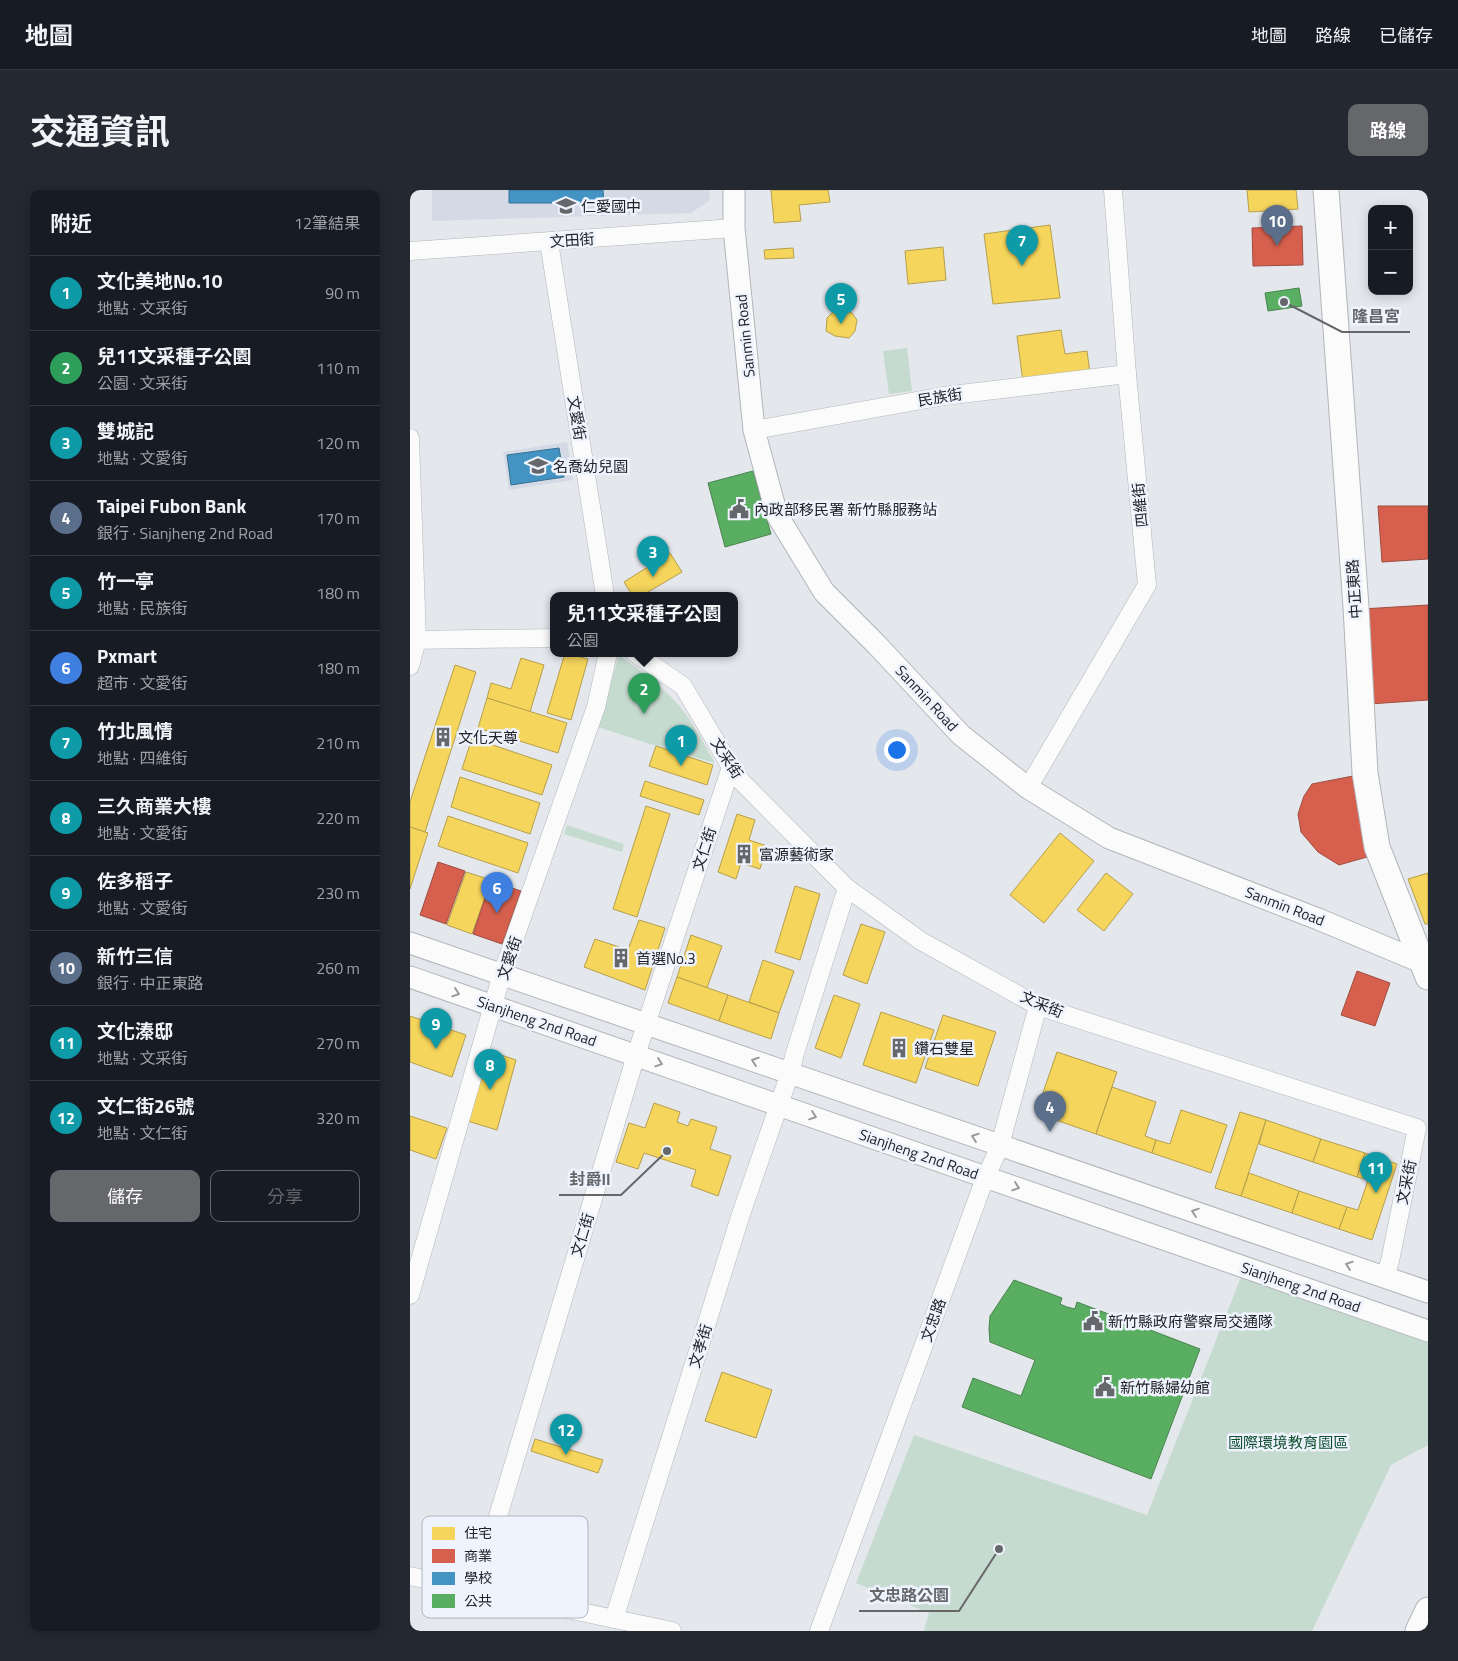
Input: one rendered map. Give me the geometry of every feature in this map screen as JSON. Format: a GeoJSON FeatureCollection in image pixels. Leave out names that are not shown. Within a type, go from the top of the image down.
{"type":"FeatureCollection","features":[{"type":"Feature","properties":{"kind":"main road","name":"中正東路"},"geometry":{"type":"LineString","coordinates":[[1326,190],[1356,607],[1365,774],[1377,847],[1426,966]]}},
{"type":"Feature","properties":{"kind":"main road"},"geometry":{"type":"LineString","coordinates":[[1418,1631],[1428,1610]]}},
{"type":"Feature","properties":{"kind":"street","name":"Sanmin Road"},"geometry":{"type":"LineString","coordinates":[[734,190],[734,228],[754,430],[777,515],[824,592],[878,645],[961,736],[1028,788],[1109,838],[1318,919],[1426,966]]}},
{"type":"Feature","properties":{"kind":"street","name":"四維街"},"geometry":{"type":"LineString","coordinates":[[1028,788],[1148,585],[1127,374],[1113,190]]}},
{"type":"Feature","properties":{"kind":"street","name":"文田街"},"geometry":{"type":"LineString","coordinates":[[410,251],[734,228]]}},
{"type":"Feature","properties":{"kind":"street","name":"文愛街"},"geometry":{"type":"LineString","coordinates":[[549,242],[605,592]]}},
{"type":"Feature","properties":{"kind":"street","name":"民族街"},"geometry":{"type":"LineString","coordinates":[[754,430],[944,396],[1127,374]]}},
{"type":"Feature","properties":{"kind":"street"},"geometry":{"type":"LineString","coordinates":[[410,438],[414,640],[410,666]]}},
{"type":"Feature","properties":{"kind":"street"},"geometry":{"type":"LineString","coordinates":[[414,640],[550,638]]}},
{"type":"Feature","properties":{"kind":"street","name":"文愛街"},"geometry":{"type":"LineString","coordinates":[[410,1295],[502,974],[596,707],[607,657]]}},
{"type":"Feature","properties":{"kind":"street","name":"文采街"},"geometry":{"type":"LineString","coordinates":[[641,657],[684,686],[742,782],[847,888],[921,941],[1038,1006],[1417,1128],[1385,1278]]}},
{"type":"Feature","properties":{"kind":"street","name":"文仁街"},"geometry":{"type":"LineString","coordinates":[[498,1516],[636,1055],[732,767]]}},
{"type":"Feature","properties":{"kind":"street","name":"文孝街"},"geometry":{"type":"LineString","coordinates":[[614,1620],[741,1214],[790,1073],[847,888]]}},
{"type":"Feature","properties":{"kind":"street"},"geometry":{"type":"LineString","coordinates":[[410,942],[1428,1292]]}},
{"type":"Feature","properties":{"kind":"street","name":"Sianjheng 2nd Road"},"geometry":{"type":"LineString","coordinates":[[410,977],[1428,1331]]}},
{"type":"Feature","properties":{"kind":"street","name":"文忠路"},"geometry":{"type":"LineString","coordinates":[[819,1631],[986,1177],[1000,1145],[1038,1006]]}},
{"type":"Feature","properties":{"kind":"street"},"geometry":{"type":"LineString","coordinates":[[588,1614],[672,1631]]}},
{"type":"Feature","properties":{"kind":"shaded area","name":"仁愛國中"},"geometry":{"type":"Polygon","coordinates":[[[432,190],[709,190],[710,200],[691,213],[432,221],[432,190]]]}},
{"type":"Feature","properties":{"kind":"shaded area","name":"名喬幼兒園"},"geometry":{"type":"Polygon","coordinates":[[[567,442],[573,480],[509,490],[503,452],[567,442]]]}},
{"type":"Feature","properties":{"kind":"green space"},"geometry":{"type":"Polygon","coordinates":[[[907,348],[912,391],[889,394],[883,351],[907,348]]]}},
{"type":"Feature","properties":{"kind":"green space"},"geometry":{"type":"Polygon","coordinates":[[[618,657],[622,657],[655,682],[674,700],[691,722],[715,763],[656,746],[598,727],[618,657]]]}},
{"type":"Feature","properties":{"kind":"green space"},"geometry":{"type":"Polygon","coordinates":[[[567,825],[624,844],[622,852],[564,834],[567,825]]]}},
{"type":"Feature","properties":{"kind":"green space","name":"國際環境教育園區"},"geometry":{"type":"Polygon","coordinates":[[[1241,1277],[1428,1339],[1428,1445],[1391,1465],[1312,1631],[924,1631],[929,1613],[856,1583],[914,1435],[1147,1515],[1241,1277]]]}},
{"type":"Feature","properties":{"kind":"building: 住宅"},"geometry":{"type":"Polygon","coordinates":[[[771,190],[828,190],[830,202],[799,205],[801,221],[774,223],[771,190]]]}},
{"type":"Feature","properties":{"kind":"building: 住宅"},"geometry":{"type":"Polygon","coordinates":[[[1247,190],[1296,190],[1298,209],[1249,212],[1247,190]]]}},
{"type":"Feature","properties":{"kind":"building: 住宅"},"geometry":{"type":"Polygon","coordinates":[[[1050,225],[1060,298],[993,304],[984,234],[1050,225]]]}},
{"type":"Feature","properties":{"kind":"building: 住宅"},"geometry":{"type":"Polygon","coordinates":[[[943,247],[946,280],[908,284],[905,251],[943,247]]]}},
{"type":"Feature","properties":{"kind":"building: 住宅"},"geometry":{"type":"Polygon","coordinates":[[[793,248],[794,258],[765,259],[764,250],[793,248]]]}},
{"type":"Feature","properties":{"kind":"building: 住宅"},"geometry":{"type":"Polygon","coordinates":[[[843,308],[852,313],[857,320],[855,331],[849,338],[835,336],[826,331],[827,318],[833,312],[843,308]]]}},
{"type":"Feature","properties":{"kind":"building: 住宅"},"geometry":{"type":"Polygon","coordinates":[[[1061,330],[1065,354],[1087,351],[1090,373],[1023,382],[1017,336],[1061,330]]]}},
{"type":"Feature","properties":{"kind":"building: 住宅"},"geometry":{"type":"Polygon","coordinates":[[[670,553],[682,572],[648,592],[630,592],[624,582],[670,553]]]}},
{"type":"Feature","properties":{"kind":"building: 住宅","name":"文化天尊"},"geometry":{"type":"Polygon","coordinates":[[[564,657],[588,659],[571,720],[547,713],[564,657]]]}},
{"type":"Feature","properties":{"kind":"building: 住宅","name":"文化天尊"},"geometry":{"type":"Polygon","coordinates":[[[521,658],[544,665],[530,712],[487,698],[491,683],[511,689],[521,658]]]}},
{"type":"Feature","properties":{"kind":"building: 住宅","name":"文化天尊"},"geometry":{"type":"Polygon","coordinates":[[[455,665],[476,672],[425,832],[410,827],[410,802],[455,665]]]}},
{"type":"Feature","properties":{"kind":"building: 住宅","name":"文化天尊"},"geometry":{"type":"Polygon","coordinates":[[[487,698],[567,723],[558,753],[478,728],[487,698]]]}},
{"type":"Feature","properties":{"kind":"building: 住宅","name":"文化天尊"},"geometry":{"type":"Polygon","coordinates":[[[472,738],[552,765],[542,795],[462,769],[472,738]]]}},
{"type":"Feature","properties":{"kind":"building: 住宅"},"geometry":{"type":"Polygon","coordinates":[[[656,746],[713,765],[707,785],[649,766],[656,746]]]}},
{"type":"Feature","properties":{"kind":"building: 住宅","name":"文化天尊"},"geometry":{"type":"Polygon","coordinates":[[[460,777],[540,803],[530,834],[451,807],[460,777]]]}},
{"type":"Feature","properties":{"kind":"building: 住宅"},"geometry":{"type":"Polygon","coordinates":[[[645,781],[704,800],[699,815],[640,796],[645,781]]]}},
{"type":"Feature","properties":{"kind":"building: 住宅"},"geometry":{"type":"Polygon","coordinates":[[[646,806],[670,814],[637,917],[613,909],[646,806]]]}},
{"type":"Feature","properties":{"kind":"building: 住宅","name":"富源藝術家"},"geometry":{"type":"Polygon","coordinates":[[[737,814],[755,820],[749,840],[767,846],[760,869],[741,863],[736,879],[718,872],[737,814]]]}},
{"type":"Feature","properties":{"kind":"building: 住宅"},"geometry":{"type":"Polygon","coordinates":[[[448,816],[528,843],[518,873],[438,846],[448,816]]]}},
{"type":"Feature","properties":{"kind":"building: 住宅"},"geometry":{"type":"Polygon","coordinates":[[[410,827],[428,833],[410,889],[410,827]]]}},
{"type":"Feature","properties":{"kind":"building: 住宅"},"geometry":{"type":"Polygon","coordinates":[[[1060,833],[1094,861],[1044,923],[1010,895],[1060,833]]]}},
{"type":"Feature","properties":{"kind":"building: 住宅"},"geometry":{"type":"Polygon","coordinates":[[[466,872],[491,880],[472,934],[447,925],[466,872]]]}},
{"type":"Feature","properties":{"kind":"building: 住宅"},"geometry":{"type":"Polygon","coordinates":[[[1106,873],[1133,894],[1104,931],[1077,910],[1106,873]]]}},
{"type":"Feature","properties":{"kind":"building: 住宅"},"geometry":{"type":"Polygon","coordinates":[[[1428,873],[1428,924],[1425,924],[1408,879],[1428,873]]]}},
{"type":"Feature","properties":{"kind":"building: 住宅"},"geometry":{"type":"Polygon","coordinates":[[[795,886],[820,894],[800,960],[775,952],[795,886]]]}},
{"type":"Feature","properties":{"kind":"building: 住宅","name":"首選No.3"},"geometry":{"type":"Polygon","coordinates":[[[639,920],[665,928],[645,990],[584,967],[595,939],[628,950],[639,920]]]}},
{"type":"Feature","properties":{"kind":"building: 住宅"},"geometry":{"type":"Polygon","coordinates":[[[861,924],[885,932],[867,984],[843,975],[861,924]]]}},
{"type":"Feature","properties":{"kind":"building: 住宅"},"geometry":{"type":"Polygon","coordinates":[[[691,935],[722,946],[707,988],[677,977],[691,935]]]}},
{"type":"Feature","properties":{"kind":"building: 住宅"},"geometry":{"type":"Polygon","coordinates":[[[763,960],[794,971],[779,1013],[749,1002],[763,960]]]}},
{"type":"Feature","properties":{"kind":"building: 住宅"},"geometry":{"type":"Polygon","coordinates":[[[677,977],[728,995],[719,1021],[668,1003],[677,977]]]}},
{"type":"Feature","properties":{"kind":"building: 住宅"},"geometry":{"type":"Polygon","coordinates":[[[728,995],[779,1013],[771,1039],[719,1021],[728,995]]]}},
{"type":"Feature","properties":{"kind":"building: 住宅"},"geometry":{"type":"Polygon","coordinates":[[[834,995],[860,1004],[841,1058],[815,1048],[834,995]]]}},
{"type":"Feature","properties":{"kind":"building: 住宅","name":"鑽石雙星"},"geometry":{"type":"Polygon","coordinates":[[[881,1012],[934,1030],[916,1083],[863,1065],[881,1012]]]}},
{"type":"Feature","properties":{"kind":"building: 住宅","name":"鑽石雙星"},"geometry":{"type":"Polygon","coordinates":[[[943,1015],[996,1032],[978,1086],[925,1068],[943,1015]]]}},
{"type":"Feature","properties":{"kind":"building: 住宅"},"geometry":{"type":"Polygon","coordinates":[[[410,1016],[466,1035],[452,1077],[410,1062],[410,1016]]]}},
{"type":"Feature","properties":{"kind":"building: 住宅"},"geometry":{"type":"Polygon","coordinates":[[[484,1049],[516,1060],[497,1130],[464,1120],[484,1049]]]}},
{"type":"Feature","properties":{"kind":"building: 住宅"},"geometry":{"type":"Polygon","coordinates":[[[1057,1052],[1117,1072],[1096,1134],[1036,1113],[1057,1052]]]}},
{"type":"Feature","properties":{"kind":"building: 住宅"},"geometry":{"type":"Polygon","coordinates":[[[1112,1087],[1156,1102],[1145,1136],[1156,1140],[1152,1153],[1096,1134],[1112,1087]]]}},
{"type":"Feature","properties":{"kind":"building: 住宅"},"geometry":{"type":"Polygon","coordinates":[[[654,1103],[680,1112],[677,1122],[688,1126],[691,1119],[717,1127],[710,1149],[731,1156],[718,1196],[691,1186],[696,1170],[644,1153],[638,1169],[616,1162],[629,1123],[645,1128],[654,1103]]]}},
{"type":"Feature","properties":{"kind":"building: 住宅"},"geometry":{"type":"Polygon","coordinates":[[[1181,1110],[1227,1125],[1211,1173],[1152,1153],[1156,1140],[1170,1144],[1181,1110]]]}},
{"type":"Feature","properties":{"kind":"building: 住宅"},"geometry":{"type":"Polygon","coordinates":[[[1240,1112],[1266,1120],[1241,1196],[1215,1188],[1240,1112]]]}},
{"type":"Feature","properties":{"kind":"building: 住宅"},"geometry":{"type":"Polygon","coordinates":[[[410,1116],[447,1128],[436,1159],[410,1150],[410,1116]]]}},
{"type":"Feature","properties":{"kind":"building: 住宅"},"geometry":{"type":"Polygon","coordinates":[[[1266,1120],[1321,1139],[1313,1162],[1259,1144],[1266,1120]]]}},
{"type":"Feature","properties":{"kind":"building: 住宅"},"geometry":{"type":"Polygon","coordinates":[[[1321,1139],[1365,1153],[1357,1177],[1313,1162],[1321,1139]]]}},
{"type":"Feature","properties":{"kind":"building: 住宅"},"geometry":{"type":"Polygon","coordinates":[[[1365,1153],[1397,1164],[1372,1240],[1339,1229],[1347,1207],[1358,1210],[1368,1180],[1357,1177],[1365,1153]]]}},
{"type":"Feature","properties":{"kind":"building: 住宅"},"geometry":{"type":"Polygon","coordinates":[[[1249,1173],[1299,1191],[1292,1213],[1241,1196],[1249,1173]]]}},
{"type":"Feature","properties":{"kind":"building: 住宅"},"geometry":{"type":"Polygon","coordinates":[[[1299,1191],[1347,1207],[1339,1229],[1292,1213],[1299,1191]]]}},
{"type":"Feature","properties":{"kind":"building: 住宅"},"geometry":{"type":"Polygon","coordinates":[[[722,1372],[772,1390],[756,1438],[705,1421],[722,1372]]]}},
{"type":"Feature","properties":{"kind":"building: 住宅"},"geometry":{"type":"Polygon","coordinates":[[[535,1439],[603,1460],[598,1473],[531,1451],[535,1439]]]}},
{"type":"Feature","properties":{"kind":"building: 商業"},"geometry":{"type":"Polygon","coordinates":[[[1302,226],[1303,265],[1253,266],[1252,228],[1302,226]]]}},
{"type":"Feature","properties":{"kind":"building: 商業"},"geometry":{"type":"Polygon","coordinates":[[[1378,506],[1428,506],[1428,559],[1382,562],[1378,506]]]}},
{"type":"Feature","properties":{"kind":"building: 商業"},"geometry":{"type":"Polygon","coordinates":[[[1428,605],[1428,700],[1369,704],[1362,609],[1428,605]]]}},
{"type":"Feature","properties":{"kind":"building: 商業"},"geometry":{"type":"Polygon","coordinates":[[[1353,776],[1367,857],[1339,865],[1318,852],[1301,832],[1298,814],[1304,796],[1312,784],[1353,776]]]}},
{"type":"Feature","properties":{"kind":"building: 商業"},"geometry":{"type":"Polygon","coordinates":[[[438,862],[465,871],[446,924],[420,915],[438,862]]]}},
{"type":"Feature","properties":{"kind":"building: 商業"},"geometry":{"type":"Polygon","coordinates":[[[491,881],[521,891],[502,944],[473,934],[491,881]]]}},
{"type":"Feature","properties":{"kind":"building: 商業"},"geometry":{"type":"Polygon","coordinates":[[[1357,971],[1390,983],[1375,1026],[1341,1015],[1357,971]]]}},
{"type":"Feature","properties":{"kind":"building: 學校"},"geometry":{"type":"Polygon","coordinates":[[[509,190],[603,190],[604,203],[509,203],[509,190]]]}},
{"type":"Feature","properties":{"kind":"building: 學校","name":"名喬幼兒園"},"geometry":{"type":"Polygon","coordinates":[[[559,448],[564,477],[511,485],[507,455],[559,448]]]}},
{"type":"Feature","properties":{"kind":"building: 公共"},"geometry":{"type":"Polygon","coordinates":[[[1299,288],[1302,306],[1268,311],[1265,293],[1299,288]]]}},
{"type":"Feature","properties":{"kind":"building: 公共","name":"內政部移民署 新竹縣服務站"},"geometry":{"type":"Polygon","coordinates":[[[753,471],[771,534],[725,547],[708,483],[753,471]]]}},
{"type":"Feature","properties":{"kind":"building: 公共","name":"新竹縣婦幼館"},"geometry":{"type":"Polygon","coordinates":[[[1014,1280],[1062,1298],[1060,1304],[1067,1307],[1075,1309],[1077,1302],[1200,1349],[1151,1479],[962,1407],[973,1378],[1021,1396],[1035,1360],[990,1342],[989,1329],[990,1316],[1014,1280]]]}},
{"type":"Feature","properties":{"kind":"place","name":"仁愛國中"},"geometry":{"type":"Point","coordinates":[566,206]}},
{"type":"Feature","properties":{"kind":"place","name":"新竹三信"},"geometry":{"type":"Point","coordinates":[1277,246]}},
{"type":"Feature","properties":{"kind":"place","name":"竹北風情"},"geometry":{"type":"Point","coordinates":[1022,266]}},
{"type":"Feature","properties":{"kind":"place","name":"隆昌宮"},"geometry":{"type":"Point","coordinates":[1284,302]}},
{"type":"Feature","properties":{"kind":"place","name":"竹一亭"},"geometry":{"type":"Point","coordinates":[841,324]}},
{"type":"Feature","properties":{"kind":"place","name":"名喬幼兒園"},"geometry":{"type":"Point","coordinates":[538,466]}},
{"type":"Feature","properties":{"kind":"place","name":"內政部移民署 新竹縣服務站"},"geometry":{"type":"Point","coordinates":[739,509]}},
{"type":"Feature","properties":{"kind":"place","name":"雙城記"},"geometry":{"type":"Point","coordinates":[653,577]}},
{"type":"Feature","properties":{"kind":"place","name":"兒11文采種子公園"},"geometry":{"type":"Point","coordinates":[644,714]}},
{"type":"Feature","properties":{"kind":"place","name":"文化天尊"},"geometry":{"type":"Point","coordinates":[443,737]}},
{"type":"Feature","properties":{"kind":"place","name":"文化美地No.10"},"geometry":{"type":"Point","coordinates":[681,766]}},
{"type":"Feature","properties":{"kind":"place","name":"富源藝術家"},"geometry":{"type":"Point","coordinates":[744,854]}},
{"type":"Feature","properties":{"kind":"place","name":"Pxmart"},"geometry":{"type":"Point","coordinates":[497,913]}},
{"type":"Feature","properties":{"kind":"place","name":"首選No.3"},"geometry":{"type":"Point","coordinates":[621,958]}},
{"type":"Feature","properties":{"kind":"place","name":"鑽石雙星"},"geometry":{"type":"Point","coordinates":[899,1048]}},
{"type":"Feature","properties":{"kind":"place","name":"佐多稻子"},"geometry":{"type":"Point","coordinates":[436,1049]}},
{"type":"Feature","properties":{"kind":"place","name":"三久商業大樓"},"geometry":{"type":"Point","coordinates":[490,1090]}},
{"type":"Feature","properties":{"kind":"place","name":"Taipei Fubon Bank"},"geometry":{"type":"Point","coordinates":[1050,1132]}},
{"type":"Feature","properties":{"kind":"place","name":"封爵II"},"geometry":{"type":"Point","coordinates":[667,1151]}},
{"type":"Feature","properties":{"kind":"place","name":"文化溱邸"},"geometry":{"type":"Point","coordinates":[1376,1193]}},
{"type":"Feature","properties":{"kind":"place","name":"新竹縣政府警察局交通隊"},"geometry":{"type":"Point","coordinates":[1093,1321]}},
{"type":"Feature","properties":{"kind":"place","name":"新竹縣婦幼館"},"geometry":{"type":"Point","coordinates":[1105,1387]}},
{"type":"Feature","properties":{"kind":"place","name":"文仁街26號"},"geometry":{"type":"Point","coordinates":[566,1455]}},
{"type":"Feature","properties":{"kind":"place","name":"文忠路公園"},"geometry":{"type":"Point","coordinates":[999,1549]}}]}
